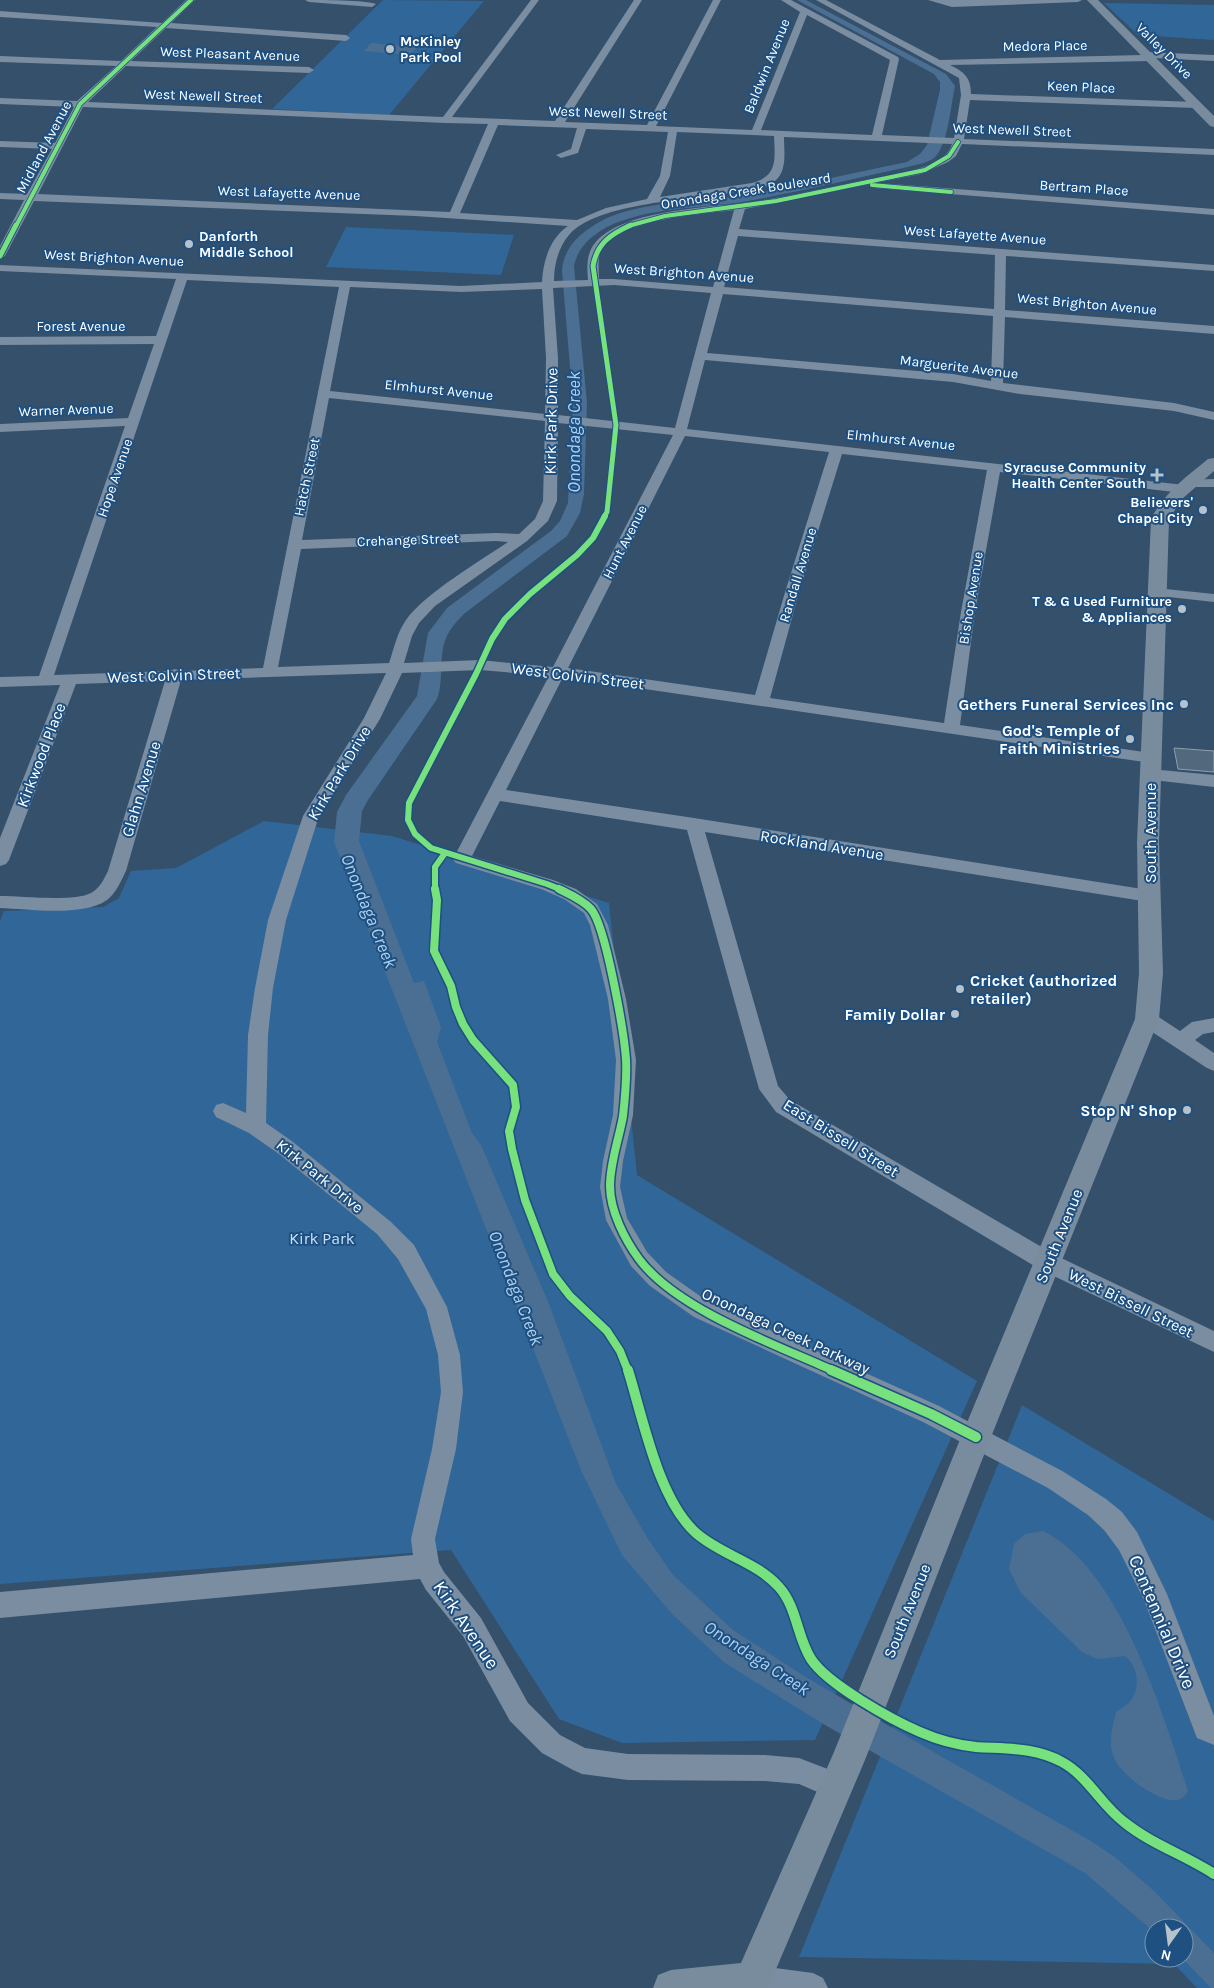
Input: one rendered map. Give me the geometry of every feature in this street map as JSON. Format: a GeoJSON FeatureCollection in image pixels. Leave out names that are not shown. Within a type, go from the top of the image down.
{"type":"FeatureCollection","features":[{"type":"Feature","properties":{"kind":"main road","name":"Valley Drive"},"geometry":{"type":"LineString","coordinates":[[1092,0],[1214,123]]}},
{"type":"Feature","properties":{"kind":"main road","name":"South Avenue"},"geometry":{"type":"LineString","coordinates":[[751,1984],[842,1773],[1147,1019],[1151,973],[1150,767],[1160,519],[1164,508],[1186,486],[1214,463]]}},
{"type":"Feature","properties":{"kind":"main road"},"geometry":{"type":"LineString","coordinates":[[671,1988],[751,1984]]}},
{"type":"Feature","properties":{"kind":"street","name":"Midland Avenue"},"geometry":{"type":"LineString","coordinates":[[0,256],[80,104],[191,0]]}},
{"type":"Feature","properties":{"kind":"street"},"geometry":{"type":"LineString","coordinates":[[309,0],[372,4]]}},
{"type":"Feature","properties":{"kind":"street"},"geometry":{"type":"LineString","coordinates":[[445,120],[535,0]]}},
{"type":"Feature","properties":{"kind":"street"},"geometry":{"type":"LineString","coordinates":[[558,125],[638,0]]}},
{"type":"Feature","properties":{"kind":"street"},"geometry":{"type":"LineString","coordinates":[[650,128],[717,0]]}},
{"type":"Feature","properties":{"kind":"street"},"geometry":{"type":"LineString","coordinates":[[785,0],[886,53],[896,61],[876,138]]}},
{"type":"Feature","properties":{"kind":"street"},"geometry":{"type":"LineString","coordinates":[[820,0],[961,74],[965,79],[965,96],[953,142]]}},
{"type":"Feature","properties":{"kind":"street"},"geometry":{"type":"LineString","coordinates":[[932,0],[959,4],[1078,0]]}},
{"type":"Feature","properties":{"kind":"street","name":"Baldwin Avenue"},"geometry":{"type":"LineString","coordinates":[[755,133],[805,10]]}},
{"type":"Feature","properties":{"kind":"street"},"geometry":{"type":"LineString","coordinates":[[0,14],[346,38]]}},
{"type":"Feature","properties":{"kind":"street","name":"Medora Place"},"geometry":{"type":"LineString","coordinates":[[941,62],[1148,56],[1214,58]]}},
{"type":"Feature","properties":{"kind":"street","name":"West Pleasant Avenue"},"geometry":{"type":"LineString","coordinates":[[0,59],[309,70]]}},
{"type":"Feature","properties":{"kind":"street","name":"Keen Place"},"geometry":{"type":"LineString","coordinates":[[965,96],[1196,105]]}},
{"type":"Feature","properties":{"kind":"street","name":"West Newell Street"},"geometry":{"type":"LineString","coordinates":[[0,101],[1214,152]]}},
{"type":"Feature","properties":{"kind":"street"},"geometry":{"type":"LineString","coordinates":[[454,215],[494,122]]}},
{"type":"Feature","properties":{"kind":"street"},"geometry":{"type":"LineString","coordinates":[[561,155],[575,151],[582,126]]}},
{"type":"Feature","properties":{"kind":"street"},"geometry":{"type":"LineString","coordinates":[[651,200],[662,186],[665,177],[673,129]]}},
{"type":"Feature","properties":{"kind":"street","name":"Kirk Park Drive"},"geometry":{"type":"LineString","coordinates":[[428,1566],[424,1540],[444,1449],[452,1392],[450,1355],[436,1307],[406,1252],[384,1228],[293,1153],[256,1127],[258,1035],[264,988],[278,920],[304,834],[337,772],[372,719],[397,668],[405,636],[418,614],[522,538],[541,520],[550,501],[558,419],[552,357],[552,284],[547,272],[554,248],[568,228],[576,223],[630,205],[651,200],[736,190],[767,182],[777,170],[779,134]]}},
{"type":"Feature","properties":{"kind":"street","name":"Onondaga Creek Boulevard"},"geometry":{"type":"LineString","coordinates":[[588,282],[594,254],[599,245],[616,232],[632,225],[658,218],[740,207],[926,170],[942,173],[952,154],[953,142]]}},
{"type":"Feature","properties":{"kind":"street"},"geometry":{"type":"LineString","coordinates":[[0,144],[57,146]]}},
{"type":"Feature","properties":{"kind":"street"},"geometry":{"type":"LineString","coordinates":[[942,173],[951,192]]}},
{"type":"Feature","properties":{"kind":"street","name":"Bertram Place"},"geometry":{"type":"LineString","coordinates":[[857,184],[1214,212]]}},
{"type":"Feature","properties":{"kind":"street","name":"West Lafayette Avenue"},"geometry":{"type":"LineString","coordinates":[[0,196],[454,215],[576,223]]}},
{"type":"Feature","properties":{"kind":"street","name":"Hunt Avenue"},"geometry":{"type":"LineString","coordinates":[[462,859],[670,458],[680,432],[740,207]]}},
{"type":"Feature","properties":{"kind":"street","name":"West Lafayette Avenue"},"geometry":{"type":"LineString","coordinates":[[733,232],[1214,268]]}},
{"type":"Feature","properties":{"kind":"street"},"geometry":{"type":"LineString","coordinates":[[998,386],[1002,252]]}},
{"type":"Feature","properties":{"kind":"street","name":"West Brighton Avenue"},"geometry":{"type":"LineString","coordinates":[[0,268],[461,288],[588,282],[717,290],[1214,330]]}},
{"type":"Feature","properties":{"kind":"street","name":"Hope Avenue"},"geometry":{"type":"LineString","coordinates":[[45,680],[184,276]]}},
{"type":"Feature","properties":{"kind":"street","name":"Hatch Street"},"geometry":{"type":"LineString","coordinates":[[270,671],[345,283]]}},
{"type":"Feature","properties":{"kind":"street","name":"Forest Avenue"},"geometry":{"type":"LineString","coordinates":[[0,341],[162,340]]}},
{"type":"Feature","properties":{"kind":"street","name":"Marguerite Avenue"},"geometry":{"type":"LineString","coordinates":[[699,356],[953,378],[998,386],[1174,407],[1214,416]]}},
{"type":"Feature","properties":{"kind":"street","name":"Elmhurst Avenue"},"geometry":{"type":"LineString","coordinates":[[323,394],[597,423]]}},
{"type":"Feature","properties":{"kind":"street","name":"Warner Avenue"},"geometry":{"type":"LineString","coordinates":[[0,428],[134,422]]}},
{"type":"Feature","properties":{"kind":"street"},"geometry":{"type":"LineString","coordinates":[[597,423],[616,425]]}},
{"type":"Feature","properties":{"kind":"street","name":"Elmhurst Avenue"},"geometry":{"type":"LineString","coordinates":[[616,425],[994,467],[1186,486]]}},
{"type":"Feature","properties":{"kind":"street","name":"Randall Avenue"},"geometry":{"type":"LineString","coordinates":[[761,701],[793,589],[837,449]]}},
{"type":"Feature","properties":{"kind":"street","name":"Bishop Avenue"},"geometry":{"type":"LineString","coordinates":[[951,729],[968,612],[994,467]]}},
{"type":"Feature","properties":{"kind":"street"},"geometry":{"type":"LineString","coordinates":[[1186,486],[1214,482]]}},
{"type":"Feature","properties":{"kind":"street","name":"Crehange Street"},"geometry":{"type":"LineString","coordinates":[[293,545],[496,537],[522,538]]}},
{"type":"Feature","properties":{"kind":"street"},"geometry":{"type":"LineString","coordinates":[[1156,592],[1214,598]]}},
{"type":"Feature","properties":{"kind":"street","name":"West Colvin Street"},"geometry":{"type":"LineString","coordinates":[[0,682],[175,674],[480,665],[559,672],[951,729],[1214,781]]}},
{"type":"Feature","properties":{"kind":"street","name":"Glahn Avenue"},"geometry":{"type":"LineString","coordinates":[[0,902],[84,902],[98,897],[108,888],[117,871],[175,674]]}},
{"type":"Feature","properties":{"kind":"street","name":"Kirkwood Place"},"geometry":{"type":"LineString","coordinates":[[0,860],[70,679]]}},
{"type":"Feature","properties":{"kind":"street","name":"Rockland Avenue"},"geometry":{"type":"LineString","coordinates":[[495,796],[516,797],[694,824],[1150,896]]}},
{"type":"Feature","properties":{"kind":"street","name":"East Bissell Street"},"geometry":{"type":"LineString","coordinates":[[694,824],[769,1089],[783,1106],[1049,1263]]}},
{"type":"Feature","properties":{"kind":"street","name":"Onondaga Creek Parkway"},"geometry":{"type":"LineString","coordinates":[[462,859],[547,884],[570,894],[591,909],[599,924],[617,999],[626,1060],[623,1115],[613,1161],[610,1188],[617,1220],[640,1259],[658,1279],[702,1310],[931,1414],[976,1438]]}},
{"type":"Feature","properties":{"kind":"street"},"geometry":{"type":"LineString","coordinates":[[1147,1019],[1214,1063]]}},
{"type":"Feature","properties":{"kind":"street"},"geometry":{"type":"LineString","coordinates":[[1182,1042],[1193,1029],[1200,1026],[1214,1025]]}},
{"type":"Feature","properties":{"kind":"street"},"geometry":{"type":"LineString","coordinates":[[222,1111],[256,1127]]}},
{"type":"Feature","properties":{"kind":"street","name":"West Bissell Street"},"geometry":{"type":"LineString","coordinates":[[1049,1263],[1214,1342]]}},
{"type":"Feature","properties":{"kind":"street","name":"Centennial Drive"},"geometry":{"type":"LineString","coordinates":[[976,1438],[1056,1480],[1097,1507],[1113,1521],[1128,1541],[1154,1594],[1206,1729],[1214,1732]]}},
{"type":"Feature","properties":{"kind":"street","name":"Kirk Avenue"},"geometry":{"type":"LineString","coordinates":[[0,1604],[428,1566],[435,1581],[472,1627],[519,1712],[551,1744],[582,1761],[628,1767],[765,1768],[842,1773]]}},
{"type":"Feature","properties":{"kind":"street"},"geometry":{"type":"LineString","coordinates":[[751,1984],[813,1988]]}},
{"type":"Feature","properties":{"kind":"green space"},"geometry":{"type":"Polygon","coordinates":[[[383,0],[484,1],[389,115],[272,109],[383,0]]]}},
{"type":"Feature","properties":{"kind":"green space"},"geometry":{"type":"Polygon","coordinates":[[[1104,3],[1214,5],[1214,40],[1138,35],[1104,3]]]}},
{"type":"Feature","properties":{"kind":"green space"},"geometry":{"type":"Polygon","coordinates":[[[346,227],[514,235],[501,275],[326,267],[346,227]]]}},
{"type":"Feature","properties":{"kind":"green space","name":"Kirk Park"},"geometry":{"type":"Polygon","coordinates":[[[264,821],[392,836],[609,903],[637,1175],[977,1381],[815,1740],[622,1743],[559,1719],[451,1550],[0,1584],[0,921],[4,911],[103,907],[119,898],[131,871],[176,868],[264,821]]]}},
{"type":"Feature","properties":{"kind":"green space"},"geometry":{"type":"Polygon","coordinates":[[[1022,1405],[1214,1521],[1214,1988],[1197,1988],[1178,1968],[1194,1968],[1194,1918],[1144,1918],[1144,1963],[799,1957],[1022,1405]]]}},
{"type":"Feature","properties":{"kind":"water","name":"Onondaga Creek"},"geometry":{"type":"Polygon","coordinates":[[[797,0],[806,0],[946,74],[955,86],[946,135],[939,152],[934,158],[912,166],[810,189],[730,204],[676,209],[641,215],[607,227],[596,234],[582,248],[574,266],[587,403],[584,494],[580,513],[567,536],[465,613],[452,628],[443,650],[441,683],[437,699],[368,800],[362,811],[359,841],[414,983],[424,981],[441,1027],[437,1042],[472,1133],[481,1145],[549,1304],[616,1484],[648,1539],[673,1575],[733,1630],[804,1676],[1089,1840],[1115,1857],[1155,1892],[1180,1918],[1144,1918],[1144,1923],[1085,1873],[825,1725],[725,1663],[672,1614],[622,1555],[581,1470],[334,842],[337,812],[346,795],[417,696],[428,633],[447,608],[551,531],[560,521],[568,503],[573,403],[562,271],[563,262],[570,246],[582,234],[605,219],[636,209],[653,205],[739,196],[907,162],[920,154],[927,145],[940,90],[940,82],[934,74],[797,0]]]}},
{"type":"Feature","properties":{"kind":"water","name":"McKinley Park Pool"},"geometry":{"type":"Polygon","coordinates":[[[371,43],[417,47],[410,55],[364,51],[371,43]]]}},
{"type":"Feature","properties":{"kind":"water"},"geometry":{"type":"Polygon","coordinates":[[[1043,1531],[1070,1550],[1095,1576],[1116,1609],[1135,1646],[1166,1723],[1188,1791],[1181,1799],[1169,1800],[1150,1792],[1122,1770],[1113,1755],[1111,1739],[1116,1712],[1129,1703],[1137,1685],[1136,1672],[1130,1661],[1125,1656],[1097,1659],[1082,1652],[1021,1593],[1009,1569],[1014,1544],[1025,1534],[1043,1531]]]}},
{"type":"Feature","properties":{"kind":"water"},"geometry":{"type":"Polygon","coordinates":[[[1194,1932],[1214,1953],[1214,1988],[1211,1988],[1192,1968],[1194,1968],[1194,1932]]]}},
{"type":"Feature","properties":{"kind":"building"},"geometry":{"type":"Polygon","coordinates":[[[1174,748],[1214,751],[1214,772],[1178,769],[1174,748]]]}},
{"type":"Feature","properties":{"kind":"cycle path"},"geometry":{"type":"LineString","coordinates":[[0,256],[80,104],[191,0]]}},
{"type":"Feature","properties":{"kind":"cycle path"},"geometry":{"type":"LineString","coordinates":[[958,142],[953,152],[941,163],[925,170],[755,205],[683,213],[647,220],[630,225],[614,233],[602,243],[595,256],[593,266],[616,425],[607,512],[593,538],[577,555],[530,594],[505,619],[492,639],[476,674],[409,803],[408,820],[415,834],[431,848],[547,884],[570,894],[591,909],[599,925],[617,999],[626,1060],[623,1115],[613,1161],[610,1187],[617,1220],[639,1259],[658,1279],[702,1310],[931,1414],[976,1437]]}},
{"type":"Feature","properties":{"kind":"cycle path"},"geometry":{"type":"LineString","coordinates":[[872,185],[951,192]]}},
{"type":"Feature","properties":{"kind":"cycle path"},"geometry":{"type":"LineString","coordinates":[[445,853],[435,867],[434,886],[437,900],[434,951],[451,986],[456,1007],[463,1024],[473,1040],[513,1085],[516,1107],[509,1131],[512,1149],[525,1200],[553,1274],[570,1296],[607,1331],[620,1351],[628,1370],[661,1478],[679,1513],[695,1532],[711,1544],[768,1576],[780,1588],[788,1600],[810,1658],[823,1674],[836,1684],[904,1725],[932,1737],[947,1742],[976,1747],[1021,1749],[1049,1756],[1062,1762],[1079,1775],[1122,1821],[1155,1842],[1214,1874]]}},
{"type":"Feature","properties":{"kind":"place","name":"McKinley Park Pool"},"geometry":{"type":"Point","coordinates":[390,49]}},
{"type":"Feature","properties":{"kind":"place","name":"Danforth Middle School"},"geometry":{"type":"Point","coordinates":[189,244]}},
{"type":"Feature","properties":{"kind":"place","name":"Syracuse Community Health Center South"},"geometry":{"type":"Point","coordinates":[1157,475]}},
{"type":"Feature","properties":{"kind":"place","name":"Believers' Chapel City"},"geometry":{"type":"Point","coordinates":[1203,510]}},
{"type":"Feature","properties":{"kind":"place","name":"T & G Used Furniture & Appliances"},"geometry":{"type":"Point","coordinates":[1182,609]}},
{"type":"Feature","properties":{"kind":"place","name":"Gethers Funeral Services Inc"},"geometry":{"type":"Point","coordinates":[1184,704]}},
{"type":"Feature","properties":{"kind":"place","name":"God's Temple of Faith Ministries"},"geometry":{"type":"Point","coordinates":[1130,739]}},
{"type":"Feature","properties":{"kind":"place","name":"Cricket (authorized retailer)"},"geometry":{"type":"Point","coordinates":[960,989]}},
{"type":"Feature","properties":{"kind":"place","name":"Family Dollar"},"geometry":{"type":"Point","coordinates":[955,1014]}},
{"type":"Feature","properties":{"kind":"place","name":"Stop N' Shop"},"geometry":{"type":"Point","coordinates":[1187,1110]}}]}
